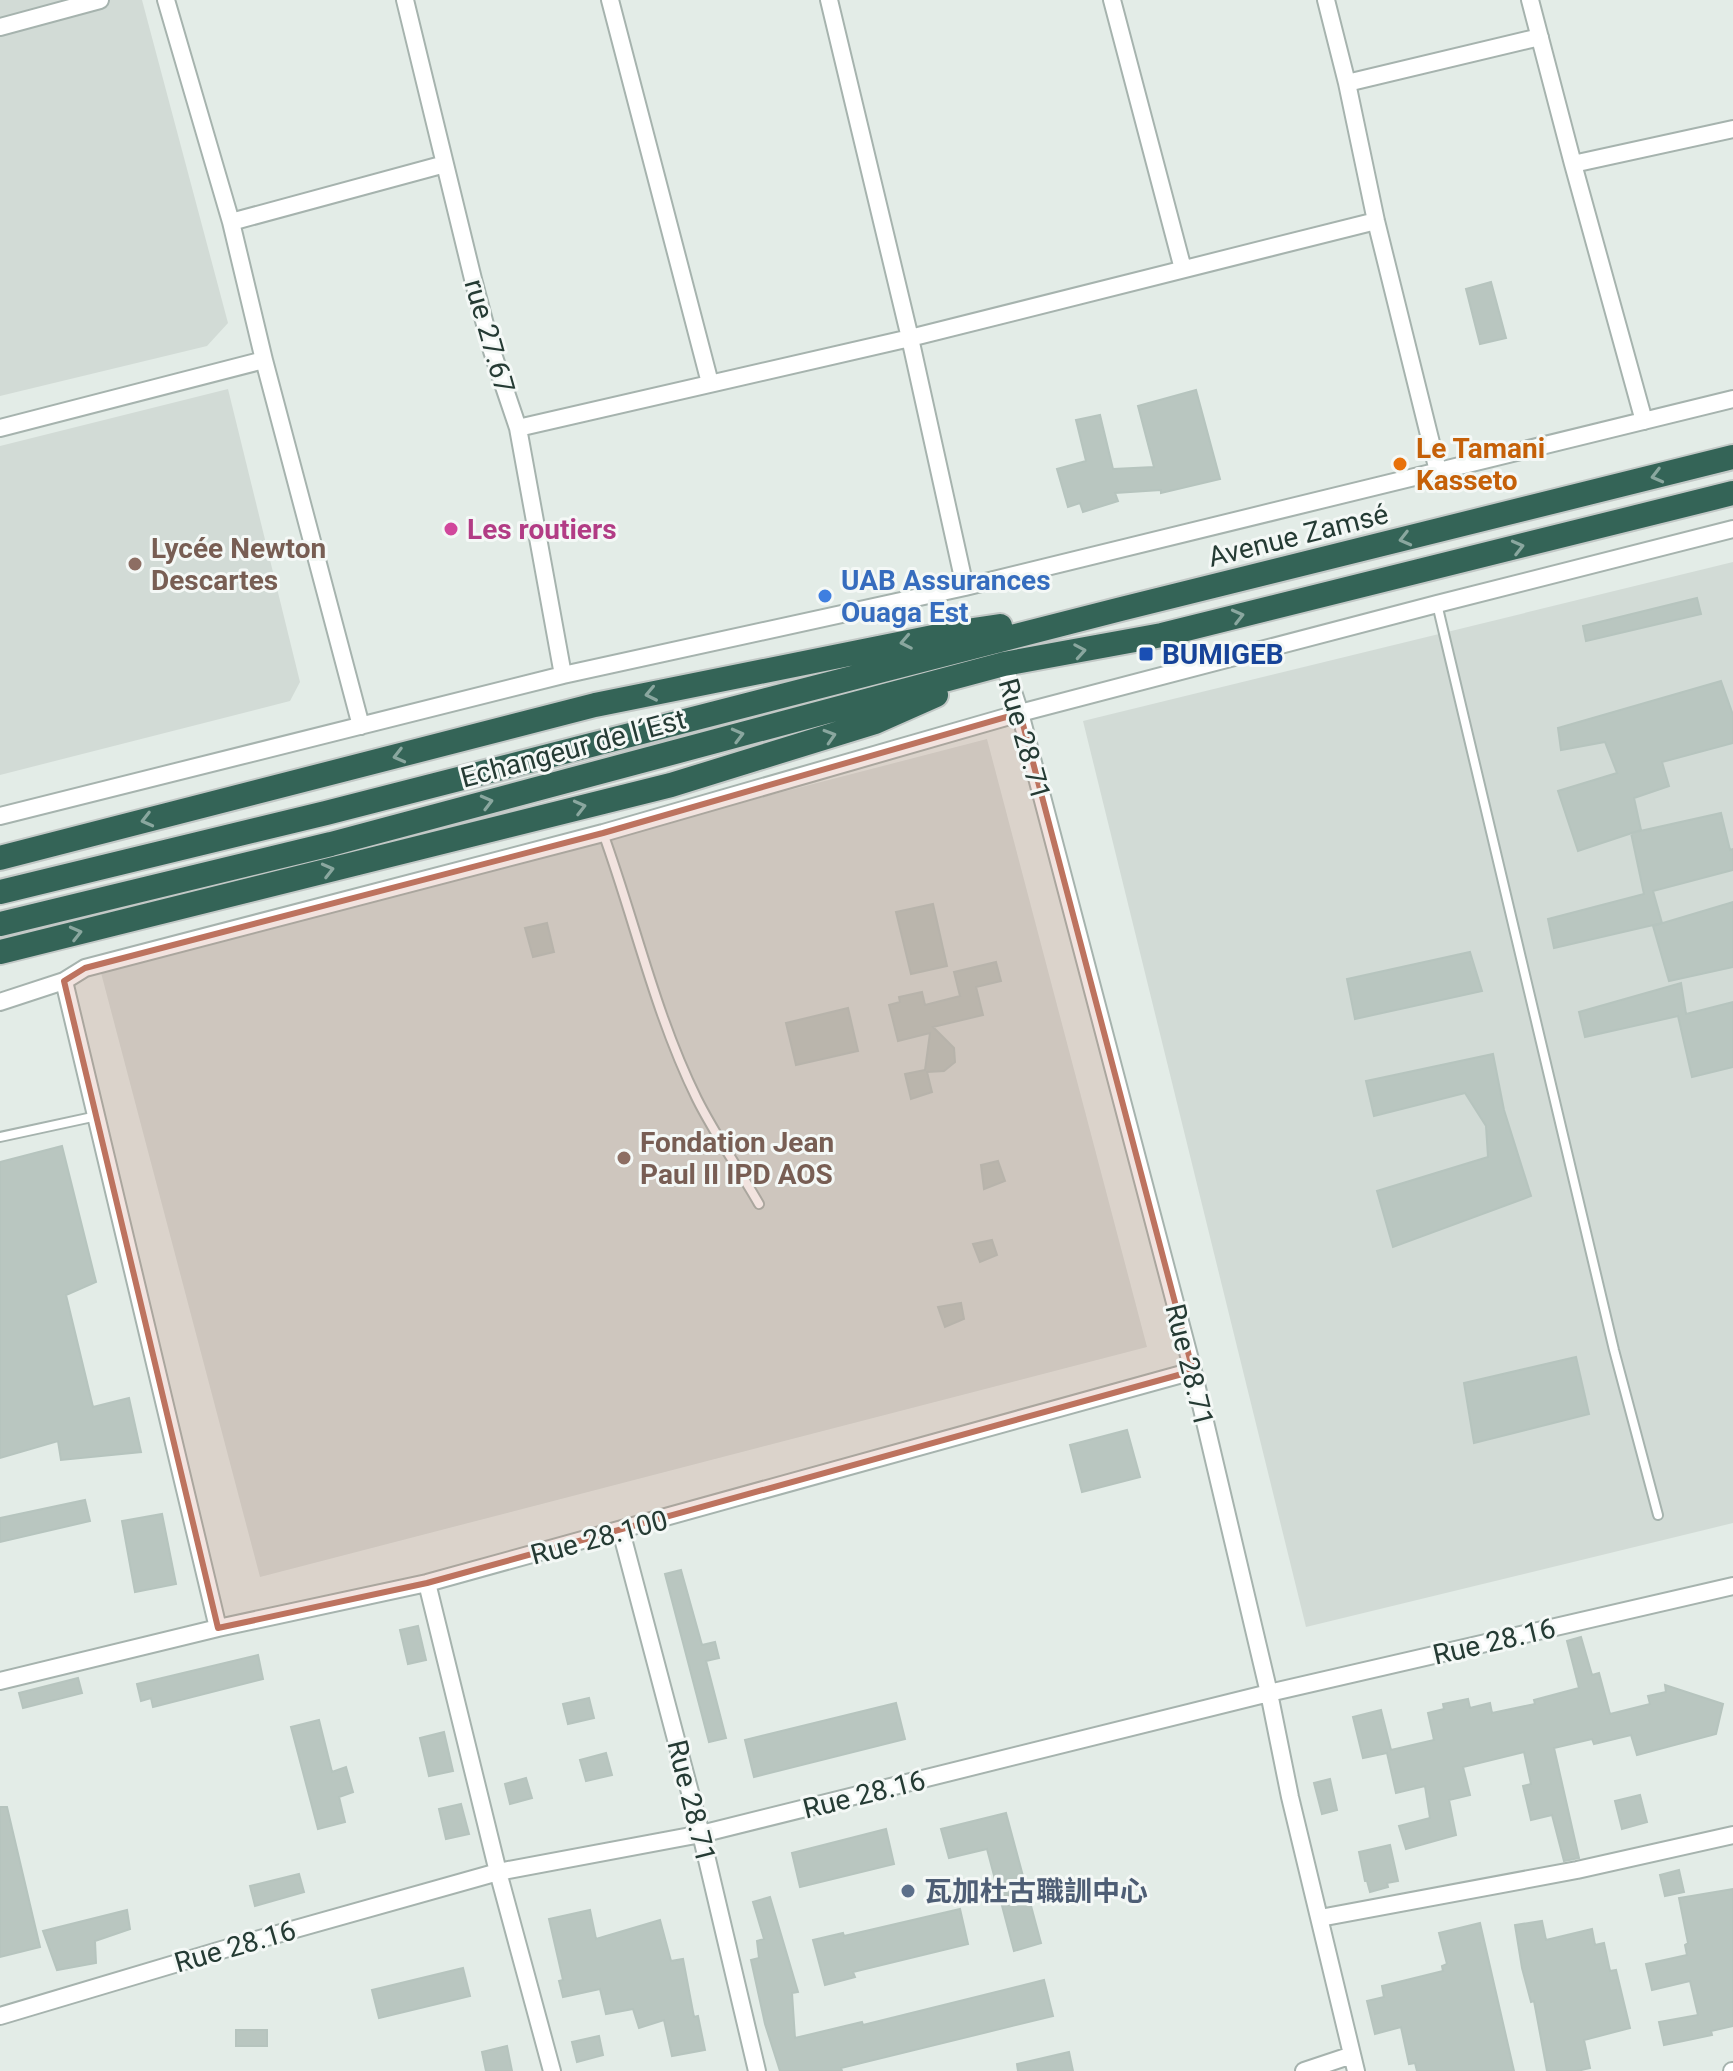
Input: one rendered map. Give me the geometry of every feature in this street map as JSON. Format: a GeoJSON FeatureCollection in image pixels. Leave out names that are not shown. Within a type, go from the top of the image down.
{"type":"FeatureCollection","features":[{"type":"Feature","properties":{"kind":"highway","name":"Avenue Zamsé"},"geometry":{"type":"LineString","coordinates":[[1158,602],[1733,457]]}},
{"type":"Feature","properties":{"kind":"highway","name":"Echangeur de l´Est"},"geometry":{"type":"LineString","coordinates":[[0,924],[312,848],[1004,664],[1162,635],[1733,493]]}},
{"type":"Feature","properties":{"kind":"highway","name":"Echangeur de l´Est"},"geometry":{"type":"LineString","coordinates":[[0,892],[1158,602]]}},
{"type":"Feature","properties":{"kind":"highway"},"geometry":{"type":"LineString","coordinates":[[0,858],[595,705],[953,633],[1121,609]]}},
{"type":"Feature","properties":{"kind":"highway"},"geometry":{"type":"LineString","coordinates":[[0,952],[671,785],[875,722],[1004,664]]}},
{"type":"Feature","properties":{"kind":"street"},"geometry":{"type":"LineString","coordinates":[[0,27],[100,0]]}},
{"type":"Feature","properties":{"kind":"street"},"geometry":{"type":"LineString","coordinates":[[166,0],[231,222],[264,360],[361,726]]}},
{"type":"Feature","properties":{"kind":"street","name":"rue 27.67"},"geometry":{"type":"LineString","coordinates":[[405,0],[492,351],[518,428],[563,675]]}},
{"type":"Feature","properties":{"kind":"street"},"geometry":{"type":"LineString","coordinates":[[610,0],[710,383]]}},
{"type":"Feature","properties":{"kind":"street"},"geometry":{"type":"LineString","coordinates":[[829,0],[910,338],[965,587]]}},
{"type":"Feature","properties":{"kind":"street"},"geometry":{"type":"LineString","coordinates":[[1112,0],[1183,269]]}},
{"type":"Feature","properties":{"kind":"street"},"geometry":{"type":"LineString","coordinates":[[1326,0],[1376,221],[1438,471]]}},
{"type":"Feature","properties":{"kind":"street"},"geometry":{"type":"LineString","coordinates":[[1530,0],[1644,421]]}},
{"type":"Feature","properties":{"kind":"street"},"geometry":{"type":"LineString","coordinates":[[1347,83],[1540,37]]}},
{"type":"Feature","properties":{"kind":"street"},"geometry":{"type":"LineString","coordinates":[[1573,164],[1733,129]]}},
{"type":"Feature","properties":{"kind":"street"},"geometry":{"type":"LineString","coordinates":[[231,222],[445,164]]}},
{"type":"Feature","properties":{"kind":"street"},"geometry":{"type":"LineString","coordinates":[[518,428],[910,338],[1376,221]]}},
{"type":"Feature","properties":{"kind":"street"},"geometry":{"type":"LineString","coordinates":[[0,428],[264,360]]}},
{"type":"Feature","properties":{"kind":"street"},"geometry":{"type":"LineString","coordinates":[[0,816],[563,675],[965,587],[1733,399]]}},
{"type":"Feature","properties":{"kind":"street"},"geometry":{"type":"LineString","coordinates":[[0,1002],[64,981],[85,968],[603,833],[1020,713],[1733,529]]}},
{"type":"Feature","properties":{"kind":"street","name":"Rue 28.71"},"geometry":{"type":"LineString","coordinates":[[1004,664],[1020,713],[1193,1371],[1354,2063]]}},
{"type":"Feature","properties":{"kind":"street"},"geometry":{"type":"LineString","coordinates":[[64,981],[218,1628]]}},
{"type":"Feature","properties":{"kind":"street","name":"Rue 28.100"},"geometry":{"type":"LineString","coordinates":[[0,1681],[218,1628],[427,1583],[1193,1371]]}},
{"type":"Feature","properties":{"kind":"street","name":"Rue 28.71"},"geometry":{"type":"LineString","coordinates":[[621,1531],[701,1834],[757,2071]]}},
{"type":"Feature","properties":{"kind":"street"},"geometry":{"type":"LineString","coordinates":[[427,1583],[498,1872],[552,2071]]}},
{"type":"Feature","properties":{"kind":"street","name":"Rue 28.16"},"geometry":{"type":"LineString","coordinates":[[0,2016],[498,1872],[701,1834],[1269,1693],[1733,1586]]}},
{"type":"Feature","properties":{"kind":"street"},"geometry":{"type":"LineString","coordinates":[[1320,1918],[1577,1870],[1733,1835]]}},
{"type":"Feature","properties":{"kind":"street"},"geometry":{"type":"LineString","coordinates":[[1304,2071],[1354,2063]]}},
{"type":"Feature","properties":{"kind":"lane"},"geometry":{"type":"LineString","coordinates":[[1437,604],[1614,1350],[1658,1515]]}},
{"type":"Feature","properties":{"kind":"lane"},"geometry":{"type":"LineString","coordinates":[[603,833],[653,992],[697,1099],[759,1204]]}},
{"type":"Feature","properties":{"kind":"lane"},"geometry":{"type":"LineString","coordinates":[[0,1137],[97,1115]]}},
{"type":"Feature","properties":{"kind":"highlighted area"},"geometry":{"type":"Polygon","coordinates":[[[1020,713],[1193,1371],[427,1583],[218,1628],[64,981],[85,968],[603,833],[1020,713]]]}},
{"type":"Feature","properties":{"kind":"shaded area"},"geometry":{"type":"Polygon","coordinates":[[[0,0],[142,0],[228,323],[207,346],[0,396],[0,0]]]}},
{"type":"Feature","properties":{"kind":"shaded area","name":"Lycée Newton Descartes"},"geometry":{"type":"Polygon","coordinates":[[[228,389],[300,682],[290,701],[0,775],[0,446],[228,389]]]}},
{"type":"Feature","properties":{"kind":"shaded area","name":"BUMIGEB"},"geometry":{"type":"Polygon","coordinates":[[[1733,562],[1733,1523],[1306,1627],[1083,721],[1733,562]]]}},
{"type":"Feature","properties":{"kind":"shaded area","name":"Fondation Jean Paul II IPD AOS"},"geometry":{"type":"Polygon","coordinates":[[[987,739],[1147,1347],[260,1577],[100,969],[987,739]]]}},
{"type":"Feature","properties":{"kind":"building"},"geometry":{"type":"Polygon","coordinates":[[[1491,282],[1506,338],[1480,344],[1466,289],[1491,282]]]}},
{"type":"Feature","properties":{"kind":"building"},"geometry":{"type":"Polygon","coordinates":[[[1196,390],[1220,479],[1161,493],[1161,490],[1115,493],[1118,501],[1083,512],[1080,503],[1068,507],[1057,469],[1086,461],[1076,420],[1100,415],[1113,469],[1154,467],[1138,406],[1196,390]]]}},
{"type":"Feature","properties":{"kind":"building"},"geometry":{"type":"Polygon","coordinates":[[[1697,598],[1701,614],[1586,641],[1583,626],[1697,598]]]}},
{"type":"Feature","properties":{"kind":"building"},"geometry":{"type":"Polygon","coordinates":[[[1721,681],[1733,715],[1733,743],[1662,762],[1669,786],[1634,798],[1641,830],[1578,851],[1558,791],[1617,773],[1605,742],[1561,750],[1558,728],[1721,681]]]}},
{"type":"Feature","properties":{"kind":"building"},"geometry":{"type":"Polygon","coordinates":[[[1721,813],[1730,850],[1733,849],[1733,870],[1653,891],[1662,923],[1554,948],[1548,919],[1644,894],[1631,833],[1721,813]]]}},
{"type":"Feature","properties":{"kind":"building"},"geometry":{"type":"Polygon","coordinates":[[[1733,902],[1733,967],[1669,981],[1653,926],[1733,902]]]}},
{"type":"Feature","properties":{"kind":"building"},"geometry":{"type":"Polygon","coordinates":[[[933,904],[947,966],[911,974],[896,912],[933,904]]]}},
{"type":"Feature","properties":{"kind":"building"},"geometry":{"type":"Polygon","coordinates":[[[547,923],[554,952],[533,957],[525,928],[547,923]]]}},
{"type":"Feature","properties":{"kind":"building"},"geometry":{"type":"Polygon","coordinates":[[[1470,952],[1482,991],[1355,1019],[1347,979],[1470,952]]]}},
{"type":"Feature","properties":{"kind":"building"},"geometry":{"type":"Polygon","coordinates":[[[996,962],[1001,981],[976,987],[983,1015],[933,1027],[954,1048],[955,1062],[944,1071],[927,1072],[932,1092],[911,1099],[905,1074],[925,1070],[930,1033],[898,1041],[889,1005],[900,1002],[899,997],[922,992],[925,1005],[960,996],[954,972],[996,962]]]}},
{"type":"Feature","properties":{"kind":"building"},"geometry":{"type":"Polygon","coordinates":[[[1681,983],[1686,1014],[1733,1002],[1733,1067],[1692,1077],[1678,1016],[1585,1037],[1579,1012],[1681,983]]]}},
{"type":"Feature","properties":{"kind":"building"},"geometry":{"type":"Polygon","coordinates":[[[848,1008],[858,1051],[796,1065],[786,1023],[848,1008]]]}},
{"type":"Feature","properties":{"kind":"building"},"geometry":{"type":"Polygon","coordinates":[[[1493,1054],[1504,1110],[1531,1196],[1393,1247],[1377,1191],[1488,1157],[1486,1126],[1465,1093],[1374,1116],[1366,1081],[1493,1054]]]}},
{"type":"Feature","properties":{"kind":"building"},"geometry":{"type":"Polygon","coordinates":[[[62,1146],[96,1282],[66,1295],[93,1407],[129,1398],[141,1452],[61,1460],[58,1441],[0,1458],[0,1162],[62,1146]]]}},
{"type":"Feature","properties":{"kind":"building"},"geometry":{"type":"Polygon","coordinates":[[[998,1161],[1005,1181],[984,1189],[981,1165],[998,1161]]]}},
{"type":"Feature","properties":{"kind":"building"},"geometry":{"type":"Polygon","coordinates":[[[992,1240],[997,1255],[980,1262],[973,1244],[992,1240]]]}},
{"type":"Feature","properties":{"kind":"building"},"geometry":{"type":"Polygon","coordinates":[[[961,1303],[964,1319],[945,1327],[938,1307],[961,1303]]]}},
{"type":"Feature","properties":{"kind":"building"},"geometry":{"type":"Polygon","coordinates":[[[1576,1357],[1589,1414],[1474,1443],[1464,1383],[1576,1357]]]}},
{"type":"Feature","properties":{"kind":"building"},"geometry":{"type":"Polygon","coordinates":[[[1127,1430],[1140,1477],[1082,1492],[1070,1445],[1127,1430]]]}},
{"type":"Feature","properties":{"kind":"building"},"geometry":{"type":"Polygon","coordinates":[[[85,1500],[90,1521],[0,1542],[0,1518],[85,1500]]]}},
{"type":"Feature","properties":{"kind":"building"},"geometry":{"type":"Polygon","coordinates":[[[162,1514],[176,1584],[135,1592],[122,1521],[162,1514]]]}},
{"type":"Feature","properties":{"kind":"building"},"geometry":{"type":"Polygon","coordinates":[[[681,1570],[702,1645],[715,1642],[719,1658],[706,1661],[726,1738],[709,1742],[665,1574],[681,1570]]]}},
{"type":"Feature","properties":{"kind":"building"},"geometry":{"type":"Polygon","coordinates":[[[418,1626],[426,1660],[408,1664],[400,1630],[418,1626]]]}},
{"type":"Feature","properties":{"kind":"building"},"geometry":{"type":"Polygon","coordinates":[[[1581,1637],[1592,1675],[1599,1673],[1610,1714],[1650,1704],[1648,1696],[1666,1692],[1665,1685],[1723,1704],[1716,1734],[1637,1755],[1631,1735],[1594,1744],[1592,1739],[1554,1748],[1579,1858],[1564,1861],[1552,1815],[1531,1820],[1523,1786],[1531,1784],[1524,1752],[1463,1767],[1470,1795],[1449,1800],[1456,1835],[1406,1849],[1399,1826],[1430,1818],[1425,1786],[1396,1793],[1387,1753],[1363,1758],[1353,1717],[1381,1710],[1391,1750],[1434,1740],[1428,1713],[1444,1709],[1443,1704],[1468,1699],[1470,1708],[1490,1703],[1492,1713],[1535,1704],[1534,1700],[1579,1688],[1567,1641],[1581,1637]]]}},
{"type":"Feature","properties":{"kind":"building"},"geometry":{"type":"Polygon","coordinates":[[[258,1655],[263,1679],[153,1707],[151,1698],[141,1701],[137,1684],[258,1655]]]}},
{"type":"Feature","properties":{"kind":"building"},"geometry":{"type":"Polygon","coordinates":[[[78,1678],[82,1693],[23,1708],[19,1693],[78,1678]]]}},
{"type":"Feature","properties":{"kind":"building"},"geometry":{"type":"Polygon","coordinates":[[[589,1698],[594,1718],[568,1724],[563,1704],[589,1698]]]}},
{"type":"Feature","properties":{"kind":"building"},"geometry":{"type":"Polygon","coordinates":[[[896,1703],[905,1739],[754,1777],[745,1740],[896,1703]]]}},
{"type":"Feature","properties":{"kind":"building"},"geometry":{"type":"Polygon","coordinates":[[[319,1720],[332,1772],[346,1767],[353,1792],[339,1797],[345,1822],[318,1829],[291,1727],[319,1720]]]}},
{"type":"Feature","properties":{"kind":"building"},"geometry":{"type":"Polygon","coordinates":[[[444,1732],[453,1771],[429,1776],[420,1738],[444,1732]]]}},
{"type":"Feature","properties":{"kind":"building"},"geometry":{"type":"Polygon","coordinates":[[[606,1753],[612,1775],[586,1781],[580,1760],[606,1753]]]}},
{"type":"Feature","properties":{"kind":"building"},"geometry":{"type":"Polygon","coordinates":[[[526,1778],[532,1798],[510,1804],[505,1784],[526,1778]]]}},
{"type":"Feature","properties":{"kind":"building"},"geometry":{"type":"Polygon","coordinates":[[[1330,1779],[1337,1810],[1322,1814],[1314,1783],[1330,1779]]]}},
{"type":"Feature","properties":{"kind":"building"},"geometry":{"type":"Polygon","coordinates":[[[1640,1795],[1647,1822],[1622,1829],[1615,1801],[1640,1795]]]}},
{"type":"Feature","properties":{"kind":"building"},"geometry":{"type":"Polygon","coordinates":[[[461,1804],[469,1834],[446,1839],[439,1809],[461,1804]]]}},
{"type":"Feature","properties":{"kind":"building"},"geometry":{"type":"Polygon","coordinates":[[[0,1807],[7,1807],[40,1947],[0,1957],[0,1807]]]}},
{"type":"Feature","properties":{"kind":"building"},"geometry":{"type":"Polygon","coordinates":[[[1006,1813],[1041,1943],[1014,1951],[987,1849],[949,1858],[941,1829],[1006,1813]]]}},
{"type":"Feature","properties":{"kind":"building"},"geometry":{"type":"Polygon","coordinates":[[[886,1829],[894,1864],[800,1887],[792,1853],[886,1829]]]}},
{"type":"Feature","properties":{"kind":"building"},"geometry":{"type":"Polygon","coordinates":[[[1390,1845],[1398,1881],[1370,1892],[1359,1852],[1390,1845]]]}},
{"type":"Feature","properties":{"kind":"building"},"geometry":{"type":"Polygon","coordinates":[[[1679,1870],[1684,1892],[1665,1896],[1660,1875],[1679,1870]]]}},
{"type":"Feature","properties":{"kind":"building"},"geometry":{"type":"Polygon","coordinates":[[[299,1874],[304,1892],[255,1906],[250,1886],[299,1874]]]}},
{"type":"Feature","properties":{"kind":"building"},"geometry":{"type":"Polygon","coordinates":[[[1733,1889],[1733,2026],[1711,2031],[1712,2035],[1664,2045],[1659,2022],[1698,2015],[1690,1981],[1652,1990],[1646,1964],[1687,1955],[1685,1945],[1688,1943],[1679,1898],[1733,1889]]]}},
{"type":"Feature","properties":{"kind":"building"},"geometry":{"type":"Polygon","coordinates":[[[770,1897],[798,1992],[792,1993],[795,2038],[862,2022],[863,2025],[1044,1980],[1053,2016],[841,2068],[842,2071],[780,2071],[765,2024],[751,1960],[759,1958],[757,1941],[764,1939],[753,1902],[770,1897]]]}},
{"type":"Feature","properties":{"kind":"building"},"geometry":{"type":"Polygon","coordinates":[[[960,1909],[968,1944],[853,1972],[855,1977],[825,1985],[813,1940],[843,1933],[844,1936],[960,1909]]]}},
{"type":"Feature","properties":{"kind":"building"},"geometry":{"type":"Polygon","coordinates":[[[127,1910],[130,1929],[95,1941],[96,1963],[57,1970],[43,1931],[127,1910]]]}},
{"type":"Feature","properties":{"kind":"building"},"geometry":{"type":"Polygon","coordinates":[[[590,1910],[596,1939],[660,1920],[671,1961],[683,1959],[694,2017],[698,2016],[705,2050],[672,2056],[664,2020],[639,2028],[633,2009],[606,2014],[600,1989],[563,1997],[559,1981],[563,1980],[549,1919],[590,1910]]]}},
{"type":"Feature","properties":{"kind":"building"},"geometry":{"type":"Polygon","coordinates":[[[1542,1921],[1546,1940],[1592,1929],[1595,1945],[1604,1943],[1610,1971],[1616,1970],[1630,2028],[1584,2040],[1590,2068],[1547,2071],[1515,1925],[1542,1921]]]}},
{"type":"Feature","properties":{"kind":"building"},"geometry":{"type":"Polygon","coordinates":[[[1480,1923],[1514,2071],[1417,2071],[1415,2063],[1409,2064],[1401,2027],[1375,2034],[1367,2001],[1384,1997],[1382,1986],[1443,1971],[1442,1966],[1447,1964],[1439,1933],[1480,1923]]]}},
{"type":"Feature","properties":{"kind":"building"},"geometry":{"type":"Polygon","coordinates":[[[463,1968],[470,1996],[379,2018],[372,1990],[463,1968]]]}},
{"type":"Feature","properties":{"kind":"building"},"geometry":{"type":"Polygon","coordinates":[[[236,2030],[267,2030],[267,2046],[236,2046],[236,2030]]]}},
{"type":"Feature","properties":{"kind":"building"},"geometry":{"type":"Polygon","coordinates":[[[599,2036],[603,2055],[577,2062],[572,2042],[599,2036]]]}},
{"type":"Feature","properties":{"kind":"building"},"geometry":{"type":"Polygon","coordinates":[[[507,2046],[512,2071],[486,2071],[482,2052],[507,2046]]]}},
{"type":"Feature","properties":{"kind":"building"},"geometry":{"type":"Polygon","coordinates":[[[1069,2052],[1073,2071],[1018,2071],[1017,2064],[1069,2052]]]}},
{"type":"Feature","properties":{"kind":"place","name":"Le Tamani Kasseto"},"geometry":{"type":"Point","coordinates":[1400,464]}},
{"type":"Feature","properties":{"kind":"place","name":"Les routiers"},"geometry":{"type":"Point","coordinates":[451,529]}},
{"type":"Feature","properties":{"kind":"place","name":"Lycée Newton Descartes"},"geometry":{"type":"Point","coordinates":[135,564]}},
{"type":"Feature","properties":{"kind":"place","name":"UAB Assurances Ouaga Est"},"geometry":{"type":"Point","coordinates":[825,596]}},
{"type":"Feature","properties":{"kind":"place","name":"BUMIGEB"},"geometry":{"type":"Point","coordinates":[1146,654]}},
{"type":"Feature","properties":{"kind":"place","name":"Fondation Jean Paul II IPD AOS"},"geometry":{"type":"Point","coordinates":[624,1158]}},
{"type":"Feature","properties":{"kind":"place","name":"瓦加杜古職訓中心"},"geometry":{"type":"Point","coordinates":[908,1891]}}]}
